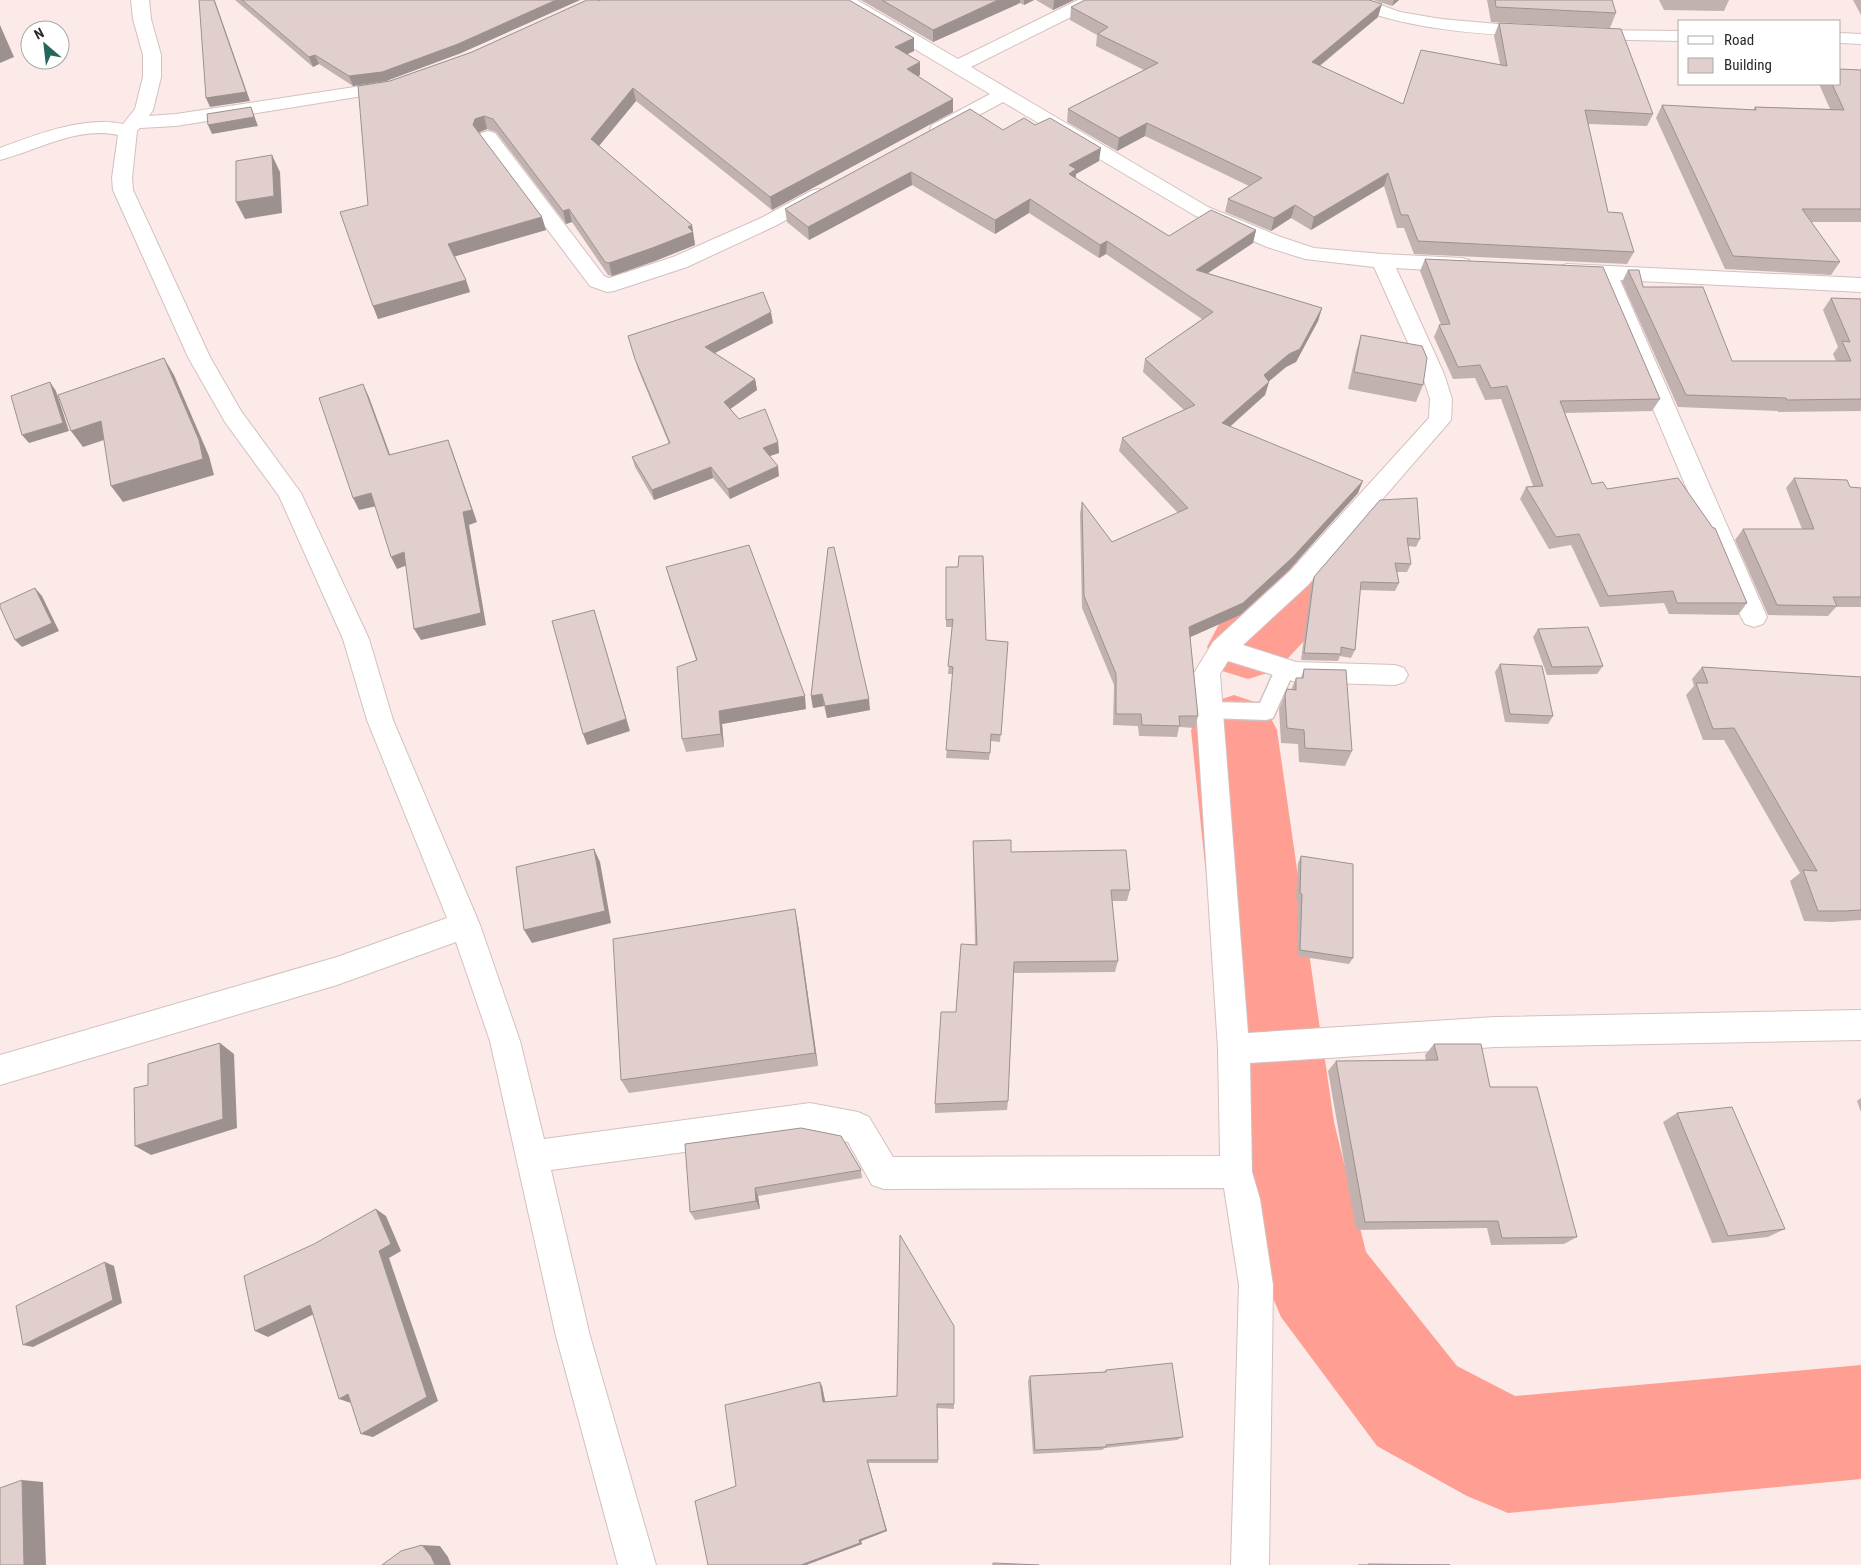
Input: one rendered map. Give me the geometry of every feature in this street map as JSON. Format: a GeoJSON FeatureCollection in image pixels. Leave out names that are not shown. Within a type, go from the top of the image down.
{"type":"FeatureCollection","features":[{"type":"Feature","properties":{"kind":"street"},"geometry":{"type":"LineString","coordinates":[[140,0],[142,19],[152,56],[152,77],[144,110],[130,127],[122,178],[123,190],[199,357],[233,416],[289,493],[356,639],[380,720],[466,925],[505,1042],[573,1336],[637,1565]]}},
{"type":"Feature","properties":{"kind":"street"},"geometry":{"type":"LineString","coordinates":[[844,0],[1201,211],[1274,242],[1312,254],[1382,261],[1479,266]]}},
{"type":"Feature","properties":{"kind":"street"},"geometry":{"type":"LineString","coordinates":[[958,66],[1091,0]]}},
{"type":"Feature","properties":{"kind":"street"},"geometry":{"type":"LineString","coordinates":[[1352,0],[1416,22],[1455,27],[1550,33]]}},
{"type":"Feature","properties":{"kind":"street"},"geometry":{"type":"LineString","coordinates":[[1569,34],[1678,36]]}},
{"type":"Feature","properties":{"kind":"street"},"geometry":{"type":"LineString","coordinates":[[1841,38],[1861,39]]}},
{"type":"Feature","properties":{"kind":"street"},"geometry":{"type":"LineString","coordinates":[[0,154],[74,132],[104,127],[130,127],[388,88],[408,82]]}},
{"type":"Feature","properties":{"kind":"street"},"geometry":{"type":"LineString","coordinates":[[926,136],[1004,94]]}},
{"type":"Feature","properties":{"kind":"street"},"geometry":{"type":"LineString","coordinates":[[488,137],[597,281],[607,285],[680,262],[768,222],[838,184]]}},
{"type":"Feature","properties":{"kind":"street"},"geometry":{"type":"LineString","coordinates":[[1250,1565],[1256,1285],[1243,1199],[1236,1172],[1234,1049],[1207,672],[1222,650],[1299,578],[1440,420],[1442,399],[1433,374],[1382,261]]}},
{"type":"Feature","properties":{"kind":"street"},"geometry":{"type":"LineString","coordinates":[[1548,270],[1861,286]]}},
{"type":"Feature","properties":{"kind":"street"},"geometry":{"type":"LineString","coordinates":[[1606,272],[1754,617]]}},
{"type":"Feature","properties":{"kind":"street"},"geometry":{"type":"LineString","coordinates":[[1222,650],[1296,672],[1395,675]]}},
{"type":"Feature","properties":{"kind":"street"},"geometry":{"type":"LineString","coordinates":[[0,1070],[337,971],[466,925]]}},
{"type":"Feature","properties":{"kind":"street"},"geometry":{"type":"LineString","coordinates":[[1234,1049],[1495,1032],[1861,1025]]}},
{"type":"Feature","properties":{"kind":"street"},"geometry":{"type":"LineString","coordinates":[[531,1158],[810,1119],[858,1128],[884,1172],[1236,1172]]}},
{"type":"Feature","properties":{"kind":"lane"},"geometry":{"type":"LineString","coordinates":[[1209,710],[1266,712],[1284,669]]}},
{"type":"Feature","properties":{"kind":"building"},"geometry":{"type":"Polygon","coordinates":[[[199,0],[214,0],[246,92],[206,98],[199,0]]]}},
{"type":"Feature","properties":{"kind":"building"},"geometry":{"type":"Polygon","coordinates":[[[242,0],[556,0],[458,44],[382,72],[349,76],[315,55],[309,57],[242,0]]]}},
{"type":"Feature","properties":{"kind":"building"},"geometry":{"type":"Polygon","coordinates":[[[587,0],[849,0],[914,38],[895,47],[920,62],[907,69],[953,99],[770,197],[633,88],[591,139],[692,225],[688,227],[693,232],[609,263],[605,262],[569,209],[563,211],[493,119],[484,116],[475,119],[473,125],[542,217],[448,244],[466,280],[373,306],[340,212],[368,205],[358,86],[390,81],[472,52],[587,0]]]}},
{"type":"Feature","properties":{"kind":"building"},"geometry":{"type":"Polygon","coordinates":[[[882,0],[998,0],[933,30],[882,0]]]}},
{"type":"Feature","properties":{"kind":"building"},"geometry":{"type":"Polygon","coordinates":[[[1085,0],[1369,0],[1382,4],[1312,62],[1403,104],[1421,50],[1507,66],[1499,23],[1621,29],[1653,114],[1585,110],[1608,212],[1622,213],[1634,252],[1418,241],[1408,215],[1401,215],[1388,173],[1314,217],[1295,205],[1274,218],[1228,199],[1262,178],[1147,123],[1119,138],[1068,109],[1158,63],[1098,34],[1108,27],[1071,7],[1085,0]]]}},
{"type":"Feature","properties":{"kind":"building"},"geometry":{"type":"Polygon","coordinates":[[[1495,0],[1612,0],[1616,13],[1496,7],[1495,0]]]}},
{"type":"Feature","properties":{"kind":"building"},"geometry":{"type":"Polygon","coordinates":[[[1841,69],[1861,70],[1861,209],[1802,209],[1840,262],[1733,256],[1662,105],[1756,110],[1755,107],[1844,110],[1832,85],[1841,85],[1841,69]]]}},
{"type":"Feature","properties":{"kind":"building"},"geometry":{"type":"Polygon","coordinates":[[[251,107],[254,117],[208,125],[207,114],[251,107]]]}},
{"type":"Feature","properties":{"kind":"building"},"geometry":{"type":"Polygon","coordinates":[[[970,109],[1003,130],[1024,118],[1035,125],[1050,118],[1101,148],[1069,165],[1076,169],[1069,174],[1169,236],[1211,210],[1256,230],[1196,270],[1322,308],[1300,349],[1289,354],[1264,375],[1269,382],[1222,423],[1363,481],[1293,557],[1243,603],[1189,627],[1198,716],[1179,716],[1180,726],[1142,725],[1141,714],[1116,714],[1116,674],[1084,596],[1082,502],[1112,542],[1188,508],[1122,438],[1195,405],[1145,359],[1213,312],[1107,241],[1100,245],[1030,199],[995,220],[911,172],[808,227],[785,209],[970,109]]]}},
{"type":"Feature","properties":{"kind":"building"},"geometry":{"type":"Polygon","coordinates":[[[272,155],[274,196],[236,202],[236,161],[272,155]]]}},
{"type":"Feature","properties":{"kind":"building"},"geometry":{"type":"Polygon","coordinates":[[[1425,259],[1603,267],[1660,399],[1560,401],[1592,484],[1603,482],[1607,489],[1678,478],[1713,528],[1715,528],[1747,603],[1677,603],[1673,591],[1608,596],[1579,534],[1556,537],[1526,487],[1543,486],[1507,386],[1491,388],[1480,365],[1458,367],[1439,325],[1450,324],[1425,259]]]}},
{"type":"Feature","properties":{"kind":"building"},"geometry":{"type":"Polygon","coordinates":[[[1628,270],[1639,270],[1643,287],[1703,287],[1732,361],[1851,361],[1842,341],[1850,342],[1831,298],[1861,299],[1861,399],[1787,400],[1786,398],[1686,395],[1628,270]]]}},
{"type":"Feature","properties":{"kind":"building"},"geometry":{"type":"Polygon","coordinates":[[[763,292],[771,312],[705,347],[755,379],[724,402],[739,419],[765,409],[778,442],[763,448],[778,466],[728,489],[711,467],[652,490],[632,457],[670,443],[635,359],[628,336],[763,292]]]}},
{"type":"Feature","properties":{"kind":"building"},"geometry":{"type":"Polygon","coordinates":[[[1361,335],[1422,346],[1427,358],[1423,385],[1354,372],[1361,335]]]}},
{"type":"Feature","properties":{"kind":"building"},"geometry":{"type":"Polygon","coordinates":[[[164,358],[199,440],[203,459],[111,486],[101,421],[71,431],[58,395],[164,358]]]}},
{"type":"Feature","properties":{"kind":"building"},"geometry":{"type":"Polygon","coordinates":[[[50,382],[63,423],[22,435],[11,396],[50,382]]]}},
{"type":"Feature","properties":{"kind":"building"},"geometry":{"type":"Polygon","coordinates":[[[363,384],[389,455],[448,440],[472,510],[463,512],[481,613],[414,629],[404,552],[391,557],[371,493],[353,498],[319,398],[363,384]]]}},
{"type":"Feature","properties":{"kind":"building"},"geometry":{"type":"Polygon","coordinates":[[[1794,478],[1847,480],[1850,487],[1861,488],[1861,597],[1833,597],[1837,606],[1777,605],[1743,529],[1814,529],[1794,478]]]}},
{"type":"Feature","properties":{"kind":"building"},"geometry":{"type":"Polygon","coordinates":[[[1417,498],[1420,539],[1407,538],[1411,564],[1395,563],[1399,583],[1361,582],[1355,650],[1341,647],[1341,654],[1304,653],[1314,577],[1380,500],[1417,498]]]}},
{"type":"Feature","properties":{"kind":"building"},"geometry":{"type":"Polygon","coordinates":[[[749,545],[805,696],[719,711],[721,734],[682,739],[677,667],[697,660],[666,567],[749,545]]]}},
{"type":"Feature","properties":{"kind":"building"},"geometry":{"type":"Polygon","coordinates":[[[834,547],[869,699],[825,706],[822,694],[811,696],[828,548],[834,547]]]}},
{"type":"Feature","properties":{"kind":"building"},"geometry":{"type":"Polygon","coordinates":[[[959,556],[983,556],[986,640],[1008,642],[1001,735],[991,734],[990,753],[946,750],[953,667],[948,666],[953,619],[946,620],[946,567],[958,567],[959,556]]]}},
{"type":"Feature","properties":{"kind":"building"},"geometry":{"type":"Polygon","coordinates":[[[35,588],[52,623],[15,640],[0,604],[35,588]]]}},
{"type":"Feature","properties":{"kind":"building"},"geometry":{"type":"Polygon","coordinates":[[[594,610],[626,719],[583,734],[552,621],[594,610]]]}},
{"type":"Feature","properties":{"kind":"building"},"geometry":{"type":"Polygon","coordinates":[[[1588,627],[1603,666],[1552,667],[1538,629],[1588,627]]]}},
{"type":"Feature","properties":{"kind":"building"},"geometry":{"type":"Polygon","coordinates":[[[1500,664],[1542,666],[1553,716],[1510,714],[1500,664]]]}},
{"type":"Feature","properties":{"kind":"building"},"geometry":{"type":"Polygon","coordinates":[[[1702,667],[1861,677],[1861,910],[1818,911],[1803,870],[1817,871],[1734,728],[1713,729],[1696,683],[1708,683],[1702,667]]]}},
{"type":"Feature","properties":{"kind":"building"},"geometry":{"type":"Polygon","coordinates":[[[1304,669],[1346,670],[1352,751],[1305,748],[1304,730],[1287,728],[1285,695],[1287,689],[1296,690],[1296,678],[1303,678],[1304,669]]]}},
{"type":"Feature","properties":{"kind":"building"},"geometry":{"type":"Polygon","coordinates":[[[1011,840],[1011,852],[1126,850],[1130,890],[1111,890],[1118,961],[1014,962],[1008,1101],[935,1104],[941,1012],[956,1012],[961,944],[977,945],[973,841],[1011,840]]]}},
{"type":"Feature","properties":{"kind":"building"},"geometry":{"type":"Polygon","coordinates":[[[594,849],[605,911],[524,930],[516,867],[594,849]]]}},
{"type":"Feature","properties":{"kind":"building"},"geometry":{"type":"Polygon","coordinates":[[[1301,856],[1353,864],[1353,958],[1300,950],[1301,856]]]}},
{"type":"Feature","properties":{"kind":"building"},"geometry":{"type":"Polygon","coordinates":[[[795,909],[815,1053],[621,1080],[613,939],[795,909]]]}},
{"type":"Feature","properties":{"kind":"building"},"geometry":{"type":"Polygon","coordinates":[[[220,1043],[223,1119],[135,1146],[134,1088],[148,1085],[148,1064],[220,1043]]]}},
{"type":"Feature","properties":{"kind":"building"},"geometry":{"type":"Polygon","coordinates":[[[1434,1044],[1481,1044],[1490,1087],[1537,1087],[1577,1237],[1502,1238],[1498,1221],[1365,1222],[1336,1061],[1438,1060],[1434,1044]]]}},
{"type":"Feature","properties":{"kind":"building"},"geometry":{"type":"Polygon","coordinates":[[[1732,1107],[1785,1229],[1728,1236],[1677,1113],[1732,1107]]]}},
{"type":"Feature","properties":{"kind":"building"},"geometry":{"type":"Polygon","coordinates":[[[801,1128],[841,1136],[861,1170],[755,1188],[756,1201],[690,1212],[685,1144],[801,1128]]]}},
{"type":"Feature","properties":{"kind":"building"},"geometry":{"type":"Polygon","coordinates":[[[376,1209],[391,1244],[379,1251],[427,1397],[361,1434],[348,1394],[339,1399],[310,1305],[255,1331],[244,1276],[314,1244],[376,1209]]]}},
{"type":"Feature","properties":{"kind":"building"},"geometry":{"type":"Polygon","coordinates":[[[900,1235],[954,1326],[954,1404],[937,1404],[938,1460],[867,1460],[886,1530],[859,1540],[860,1543],[801,1565],[708,1565],[695,1501],[736,1486],[725,1405],[820,1382],[823,1402],[897,1396],[900,1235]]]}},
{"type":"Feature","properties":{"kind":"building"},"geometry":{"type":"Polygon","coordinates":[[[105,1262],[113,1300],[23,1345],[16,1306],[105,1262]]]}},
{"type":"Feature","properties":{"kind":"building"},"geometry":{"type":"Polygon","coordinates":[[[1172,1363],[1183,1437],[1106,1445],[1106,1447],[1035,1450],[1030,1376],[1106,1372],[1106,1370],[1172,1363]]]}},
{"type":"Feature","properties":{"kind":"building"},"geometry":{"type":"Polygon","coordinates":[[[22,1480],[24,1565],[0,1565],[0,1488],[22,1480]]]}},
{"type":"Feature","properties":{"kind":"building"},"geometry":{"type":"Polygon","coordinates":[[[422,1545],[431,1556],[435,1565],[382,1565],[401,1551],[422,1545]]]}},
{"type":"Feature","properties":{"kind":"building"},"geometry":{"type":"Polygon","coordinates":[[[993,1563],[1039,1565],[993,1565],[993,1563]]]}},
{"type":"Feature","properties":{"kind":"building"},"geometry":{"type":"Polygon","coordinates":[[[1368,1564],[1450,1565],[1368,1565],[1368,1564]]]}},
{"type":"Feature","properties":{"kind":"waterway"},"geometry":{"type":"LineString","coordinates":[[1248,647],[1302,591]]}},
{"type":"Feature","properties":{"kind":"waterway"},"geometry":{"type":"LineString","coordinates":[[1234,730],[1271,1029]]}},
{"type":"Feature","properties":{"kind":"waterway"},"geometry":{"type":"LineString","coordinates":[[1275,1060],[1283,1122],[1319,1279],[1417,1406],[1508,1455],[1861,1422]]}}]}
